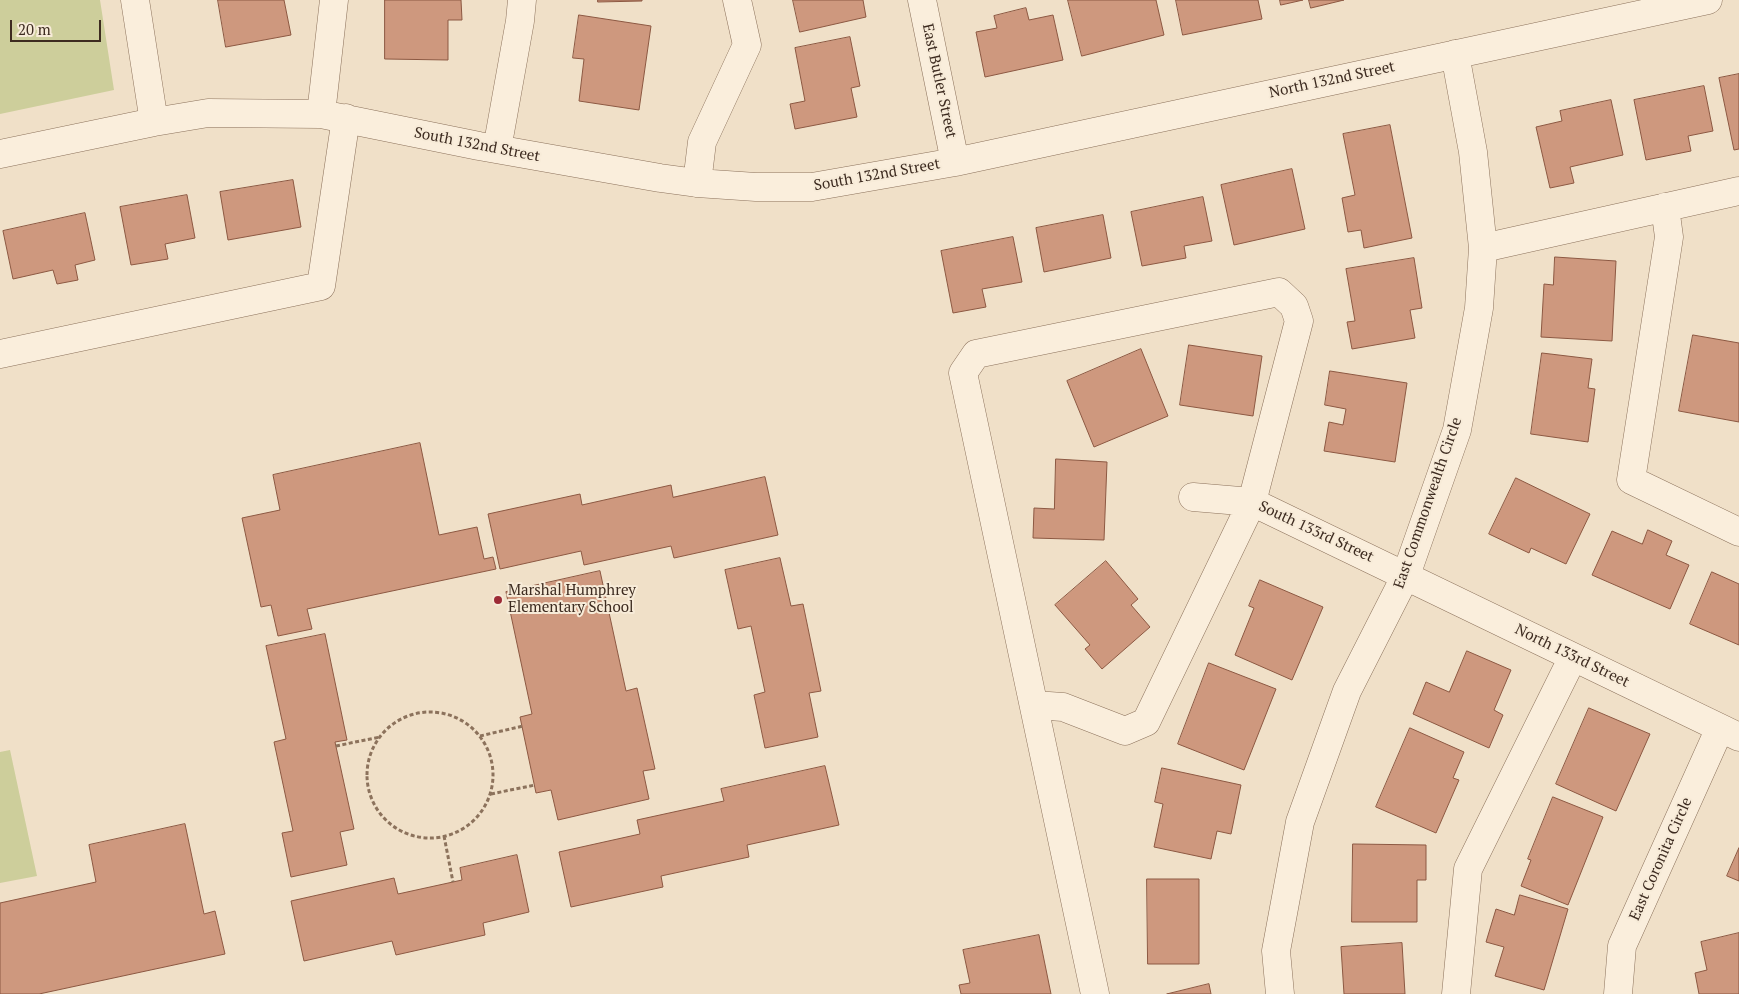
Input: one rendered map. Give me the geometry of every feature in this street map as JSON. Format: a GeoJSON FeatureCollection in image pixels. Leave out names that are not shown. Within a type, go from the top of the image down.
{"type":"FeatureCollection","features":[{"type":"Feature","properties":{"kind":"street"},"geometry":{"type":"LineString","coordinates":[[135,0],[154,122]]}},
{"type":"Feature","properties":{"kind":"street"},"geometry":{"type":"LineString","coordinates":[[0,354],[321,286],[334,116],[334,0]]}},
{"type":"Feature","properties":{"kind":"street"},"geometry":{"type":"LineString","coordinates":[[497,149],[520,21],[522,0]]}},
{"type":"Feature","properties":{"kind":"street"},"geometry":{"type":"LineString","coordinates":[[697,184],[702,142],[747,45],[737,0]]}},
{"type":"Feature","properties":{"kind":"street","name":"East Butler Street"},"geometry":{"type":"LineString","coordinates":[[922,0],[955,162]]}},
{"type":"Feature","properties":{"kind":"street","name":"North 132nd Street"},"geometry":{"type":"LineString","coordinates":[[955,162],[1708,0]]}},
{"type":"Feature","properties":{"kind":"street","name":"East Commonwealth Circle"},"geometry":{"type":"LineString","coordinates":[[1280,994],[1276,951],[1300,822],[1347,691],[1406,575],[1457,430],[1480,308],[1483,248],[1473,152],[1455,54]]}},
{"type":"Feature","properties":{"kind":"street","name":"South 132nd Street"},"geometry":{"type":"LineString","coordinates":[[0,154],[154,122],[208,113],[334,116],[497,149],[697,184],[812,187],[955,162]]}},
{"type":"Feature","properties":{"kind":"street"},"geometry":{"type":"LineString","coordinates":[[1483,248],[1739,191]]}},
{"type":"Feature","properties":{"kind":"street"},"geometry":{"type":"LineString","coordinates":[[1665,207],[1669,237],[1631,480],[1739,532]]}},
{"type":"Feature","properties":{"kind":"street"},"geometry":{"type":"LineString","coordinates":[[1034,705],[1063,707],[1125,731],[1146,722],[1252,502],[1299,321],[1294,306],[1279,292],[976,354],[963,373],[1034,705],[1096,994]]}},
{"type":"Feature","properties":{"kind":"street","name":"South 133rd Street"},"geometry":{"type":"LineString","coordinates":[[1193,497],[1252,502],[1406,575]]}},
{"type":"Feature","properties":{"kind":"street","name":"North 133rd Street"},"geometry":{"type":"LineString","coordinates":[[1406,575],[1730,733]]}},
{"type":"Feature","properties":{"kind":"street"},"geometry":{"type":"LineString","coordinates":[[1456,994],[1468,869],[1573,657]]}},
{"type":"Feature","properties":{"kind":"street","name":"East Coronita Circle"},"geometry":{"type":"LineString","coordinates":[[1618,994],[1622,946],[1730,733]]}},
{"type":"Feature","properties":{"kind":"path"},"geometry":{"type":"LineString","coordinates":[[423,712],[444,713],[464,721],[480,736],[490,754],[494,774],[491,794],[482,812],[468,826],[444,836],[430,838],[410,835],[392,825],[378,810],[369,790],[368,768],[373,748],[381,737],[385,730],[402,717],[423,712]]}},
{"type":"Feature","properties":{"kind":"path"},"geometry":{"type":"LineString","coordinates":[[480,736],[523,726]]}},
{"type":"Feature","properties":{"kind":"path"},"geometry":{"type":"LineString","coordinates":[[336,746],[381,737]]}},
{"type":"Feature","properties":{"kind":"path"},"geometry":{"type":"LineString","coordinates":[[491,794],[535,785]]}},
{"type":"Feature","properties":{"kind":"path"},"geometry":{"type":"LineString","coordinates":[[444,836],[453,882]]}},
{"type":"Feature","properties":{"kind":"green space"},"geometry":{"type":"Polygon","coordinates":[[[0,0],[100,0],[114,90],[0,114],[0,0]]]}},
{"type":"Feature","properties":{"kind":"green space"},"geometry":{"type":"Polygon","coordinates":[[[10,750],[37,876],[0,883],[0,752],[10,750]]]}},
{"type":"Feature","properties":{"kind":"building"},"geometry":{"type":"Polygon","coordinates":[[[218,0],[284,0],[291,35],[226,47],[218,0]]]}},
{"type":"Feature","properties":{"kind":"building"},"geometry":{"type":"Polygon","coordinates":[[[385,0],[461,0],[462,20],[448,20],[448,60],[385,59],[385,0]]]}},
{"type":"Feature","properties":{"kind":"building"},"geometry":{"type":"Polygon","coordinates":[[[598,0],[642,0],[642,1],[598,2],[598,0]]]}},
{"type":"Feature","properties":{"kind":"building"},"geometry":{"type":"Polygon","coordinates":[[[793,0],[863,0],[866,17],[800,32],[793,0]]]}},
{"type":"Feature","properties":{"kind":"building"},"geometry":{"type":"Polygon","coordinates":[[[1068,0],[1156,0],[1164,35],[1082,56],[1068,0]]]}},
{"type":"Feature","properties":{"kind":"building"},"geometry":{"type":"Polygon","coordinates":[[[1176,0],[1258,0],[1262,19],[1183,35],[1176,0]]]}},
{"type":"Feature","properties":{"kind":"building"},"geometry":{"type":"Polygon","coordinates":[[[1280,0],[1303,0],[1281,5],[1280,0]]]}},
{"type":"Feature","properties":{"kind":"building"},"geometry":{"type":"Polygon","coordinates":[[[1309,0],[1344,0],[1311,8],[1309,0]]]}},
{"type":"Feature","properties":{"kind":"building"},"geometry":{"type":"Polygon","coordinates":[[[1026,8],[1029,20],[1053,15],[1063,60],[985,77],[976,32],[997,28],[994,16],[1026,8]]]}},
{"type":"Feature","properties":{"kind":"building"},"geometry":{"type":"Polygon","coordinates":[[[579,15],[651,26],[639,110],[579,101],[584,59],[573,58],[579,15]]]}},
{"type":"Feature","properties":{"kind":"building"},"geometry":{"type":"Polygon","coordinates":[[[850,37],[860,86],[851,88],[857,117],[795,129],[790,104],[805,101],[795,48],[850,37]]]}},
{"type":"Feature","properties":{"kind":"building"},"geometry":{"type":"Polygon","coordinates":[[[1739,74],[1739,149],[1734,150],[1719,78],[1739,74]]]}},
{"type":"Feature","properties":{"kind":"building"},"geometry":{"type":"Polygon","coordinates":[[[1704,86],[1713,131],[1688,136],[1691,151],[1646,160],[1634,100],[1704,86]]]}},
{"type":"Feature","properties":{"kind":"building"},"geometry":{"type":"Polygon","coordinates":[[[1611,100],[1623,155],[1570,167],[1574,183],[1550,188],[1536,127],[1562,121],[1560,111],[1611,100]]]}},
{"type":"Feature","properties":{"kind":"building"},"geometry":{"type":"Polygon","coordinates":[[[1390,125],[1412,238],[1364,248],[1361,230],[1348,232],[1342,198],[1355,195],[1343,134],[1390,125]]]}},
{"type":"Feature","properties":{"kind":"building"},"geometry":{"type":"Polygon","coordinates":[[[1292,169],[1305,229],[1234,245],[1221,185],[1292,169]]]}},
{"type":"Feature","properties":{"kind":"building"},"geometry":{"type":"Polygon","coordinates":[[[293,180],[301,227],[228,240],[220,192],[293,180]]]}},
{"type":"Feature","properties":{"kind":"building"},"geometry":{"type":"Polygon","coordinates":[[[187,195],[195,238],[165,244],[168,259],[131,265],[120,207],[187,195]]]}},
{"type":"Feature","properties":{"kind":"building"},"geometry":{"type":"Polygon","coordinates":[[[1203,197],[1212,241],[1184,246],[1186,258],[1142,266],[1131,212],[1203,197]]]}},
{"type":"Feature","properties":{"kind":"building"},"geometry":{"type":"Polygon","coordinates":[[[85,213],[95,260],[75,265],[78,280],[57,284],[53,270],[13,279],[3,231],[85,213]]]}},
{"type":"Feature","properties":{"kind":"building"},"geometry":{"type":"Polygon","coordinates":[[[1103,215],[1111,258],[1044,272],[1036,228],[1103,215]]]}},
{"type":"Feature","properties":{"kind":"building"},"geometry":{"type":"Polygon","coordinates":[[[1013,237],[1022,282],[982,289],[986,307],[953,313],[941,251],[1013,237]]]}},
{"type":"Feature","properties":{"kind":"building"},"geometry":{"type":"Polygon","coordinates":[[[1555,257],[1616,261],[1612,341],[1541,337],[1544,284],[1553,285],[1555,257]]]}},
{"type":"Feature","properties":{"kind":"building"},"geometry":{"type":"Polygon","coordinates":[[[1414,258],[1422,308],[1410,310],[1415,338],[1352,349],[1347,322],[1355,321],[1346,269],[1414,258]]]}},
{"type":"Feature","properties":{"kind":"building"},"geometry":{"type":"Polygon","coordinates":[[[1693,335],[1739,343],[1739,422],[1679,411],[1693,335]]]}},
{"type":"Feature","properties":{"kind":"building"},"geometry":{"type":"Polygon","coordinates":[[[1189,345],[1262,356],[1253,416],[1180,405],[1189,345]]]}},
{"type":"Feature","properties":{"kind":"building"},"geometry":{"type":"Polygon","coordinates":[[[1141,349],[1168,416],[1094,447],[1067,381],[1141,349]]]}},
{"type":"Feature","properties":{"kind":"building"},"geometry":{"type":"Polygon","coordinates":[[[1542,353],[1592,359],[1588,388],[1595,389],[1588,442],[1531,434],[1542,353]]]}},
{"type":"Feature","properties":{"kind":"building"},"geometry":{"type":"Polygon","coordinates":[[[1330,371],[1407,383],[1395,462],[1324,451],[1329,422],[1343,425],[1346,409],[1325,405],[1330,371]]]}},
{"type":"Feature","properties":{"kind":"building"},"geometry":{"type":"Polygon","coordinates":[[[420,443],[439,535],[477,527],[484,559],[493,557],[496,569],[307,609],[312,629],[278,636],[271,605],[261,607],[242,518],[280,510],[273,475],[420,443]]]}},
{"type":"Feature","properties":{"kind":"building"},"geometry":{"type":"Polygon","coordinates":[[[1056,459],[1107,462],[1104,540],[1033,538],[1034,508],[1054,509],[1056,459]]]}},
{"type":"Feature","properties":{"kind":"building"},"geometry":{"type":"Polygon","coordinates":[[[765,477],[778,535],[674,558],[671,546],[584,565],[581,551],[500,569],[488,514],[580,494],[582,505],[671,485],[673,497],[765,477]]]}},
{"type":"Feature","properties":{"kind":"building"},"geometry":{"type":"Polygon","coordinates":[[[1516,478],[1590,514],[1566,564],[1531,548],[1529,553],[1489,534],[1516,478]]]}},
{"type":"Feature","properties":{"kind":"building"},"geometry":{"type":"Polygon","coordinates":[[[1648,530],[1672,541],[1666,555],[1689,565],[1670,609],[1592,575],[1612,531],[1642,544],[1648,530]]]}},
{"type":"Feature","properties":{"kind":"building"},"geometry":{"type":"Polygon","coordinates":[[[780,558],[791,606],[803,604],[821,691],[809,693],[818,737],[765,748],[754,695],[765,692],[751,626],[738,629],[725,570],[780,558]]]}},
{"type":"Feature","properties":{"kind":"building"},"geometry":{"type":"Polygon","coordinates":[[[1106,561],[1138,599],[1131,605],[1150,627],[1102,669],[1085,649],[1090,645],[1055,605],[1106,561]]]}},
{"type":"Feature","properties":{"kind":"building"},"geometry":{"type":"Polygon","coordinates":[[[600,571],[626,691],[637,688],[655,769],[643,771],[649,799],[558,820],[551,790],[536,793],[520,717],[532,714],[506,592],[600,571]]]}},
{"type":"Feature","properties":{"kind":"building"},"geometry":{"type":"Polygon","coordinates":[[[1712,572],[1739,584],[1739,645],[1690,624],[1712,572]]]}},
{"type":"Feature","properties":{"kind":"building"},"geometry":{"type":"Polygon","coordinates":[[[1260,580],[1323,607],[1292,680],[1235,655],[1254,608],[1249,606],[1260,580]]]}},
{"type":"Feature","properties":{"kind":"building"},"geometry":{"type":"Polygon","coordinates":[[[325,634],[347,740],[335,742],[354,829],[340,832],[347,865],[291,877],[282,833],[293,831],[274,742],[286,739],[266,646],[325,634]]]}},
{"type":"Feature","properties":{"kind":"building"},"geometry":{"type":"Polygon","coordinates":[[[1467,651],[1511,670],[1494,710],[1503,715],[1489,748],[1413,714],[1426,682],[1449,692],[1467,651]]]}},
{"type":"Feature","properties":{"kind":"building"},"geometry":{"type":"Polygon","coordinates":[[[1209,663],[1276,689],[1244,770],[1178,744],[1209,663]]]}},
{"type":"Feature","properties":{"kind":"building"},"geometry":{"type":"Polygon","coordinates":[[[1589,708],[1650,734],[1616,811],[1556,784],[1589,708]]]}},
{"type":"Feature","properties":{"kind":"building"},"geometry":{"type":"Polygon","coordinates":[[[1410,728],[1464,752],[1453,778],[1459,780],[1436,833],[1376,807],[1410,728]]]}},
{"type":"Feature","properties":{"kind":"building"},"geometry":{"type":"Polygon","coordinates":[[[825,766],[839,825],[747,845],[749,857],[661,876],[663,887],[571,907],[559,852],[640,834],[637,820],[724,801],[721,789],[825,766]]]}},
{"type":"Feature","properties":{"kind":"building"},"geometry":{"type":"Polygon","coordinates":[[[1162,768],[1241,785],[1231,834],[1217,831],[1211,859],[1154,847],[1163,804],[1155,802],[1162,768]]]}},
{"type":"Feature","properties":{"kind":"building"},"geometry":{"type":"Polygon","coordinates":[[[1553,797],[1603,817],[1568,905],[1521,886],[1531,860],[1528,859],[1553,797]]]}},
{"type":"Feature","properties":{"kind":"building"},"geometry":{"type":"Polygon","coordinates":[[[185,824],[204,914],[215,911],[225,954],[39,994],[0,994],[0,903],[96,882],[89,845],[185,824]]]}},
{"type":"Feature","properties":{"kind":"building"},"geometry":{"type":"Polygon","coordinates":[[[1353,844],[1426,845],[1426,880],[1417,880],[1417,922],[1352,922],[1353,844]]]}},
{"type":"Feature","properties":{"kind":"building"},"geometry":{"type":"Polygon","coordinates":[[[1739,848],[1739,881],[1727,876],[1739,848]]]}},
{"type":"Feature","properties":{"kind":"building"},"geometry":{"type":"Polygon","coordinates":[[[517,855],[529,912],[483,923],[485,935],[396,955],[392,941],[304,961],[291,901],[394,878],[398,894],[462,880],[460,868],[517,855]]]}},
{"type":"Feature","properties":{"kind":"building"},"geometry":{"type":"Polygon","coordinates":[[[1147,879],[1199,879],[1199,964],[1148,964],[1147,879]]]}},
{"type":"Feature","properties":{"kind":"building"},"geometry":{"type":"Polygon","coordinates":[[[1520,895],[1568,909],[1544,990],[1495,976],[1504,947],[1486,942],[1496,909],[1514,915],[1520,895]]]}},
{"type":"Feature","properties":{"kind":"building"},"geometry":{"type":"Polygon","coordinates":[[[1739,933],[1739,994],[1699,994],[1695,973],[1707,970],[1701,942],[1739,933]]]}},
{"type":"Feature","properties":{"kind":"building"},"geometry":{"type":"Polygon","coordinates":[[[1039,935],[1051,994],[961,994],[959,985],[970,983],[963,950],[1039,935]]]}},
{"type":"Feature","properties":{"kind":"building"},"geometry":{"type":"Polygon","coordinates":[[[1402,943],[1405,994],[1344,994],[1341,947],[1402,943]]]}},
{"type":"Feature","properties":{"kind":"building"},"geometry":{"type":"Polygon","coordinates":[[[1209,984],[1211,994],[1167,994],[1209,984]]]}},
{"type":"Feature","properties":{"kind":"place","name":"Marshal Humphrey Elementary School"},"geometry":{"type":"Point","coordinates":[498,600]}}]}
